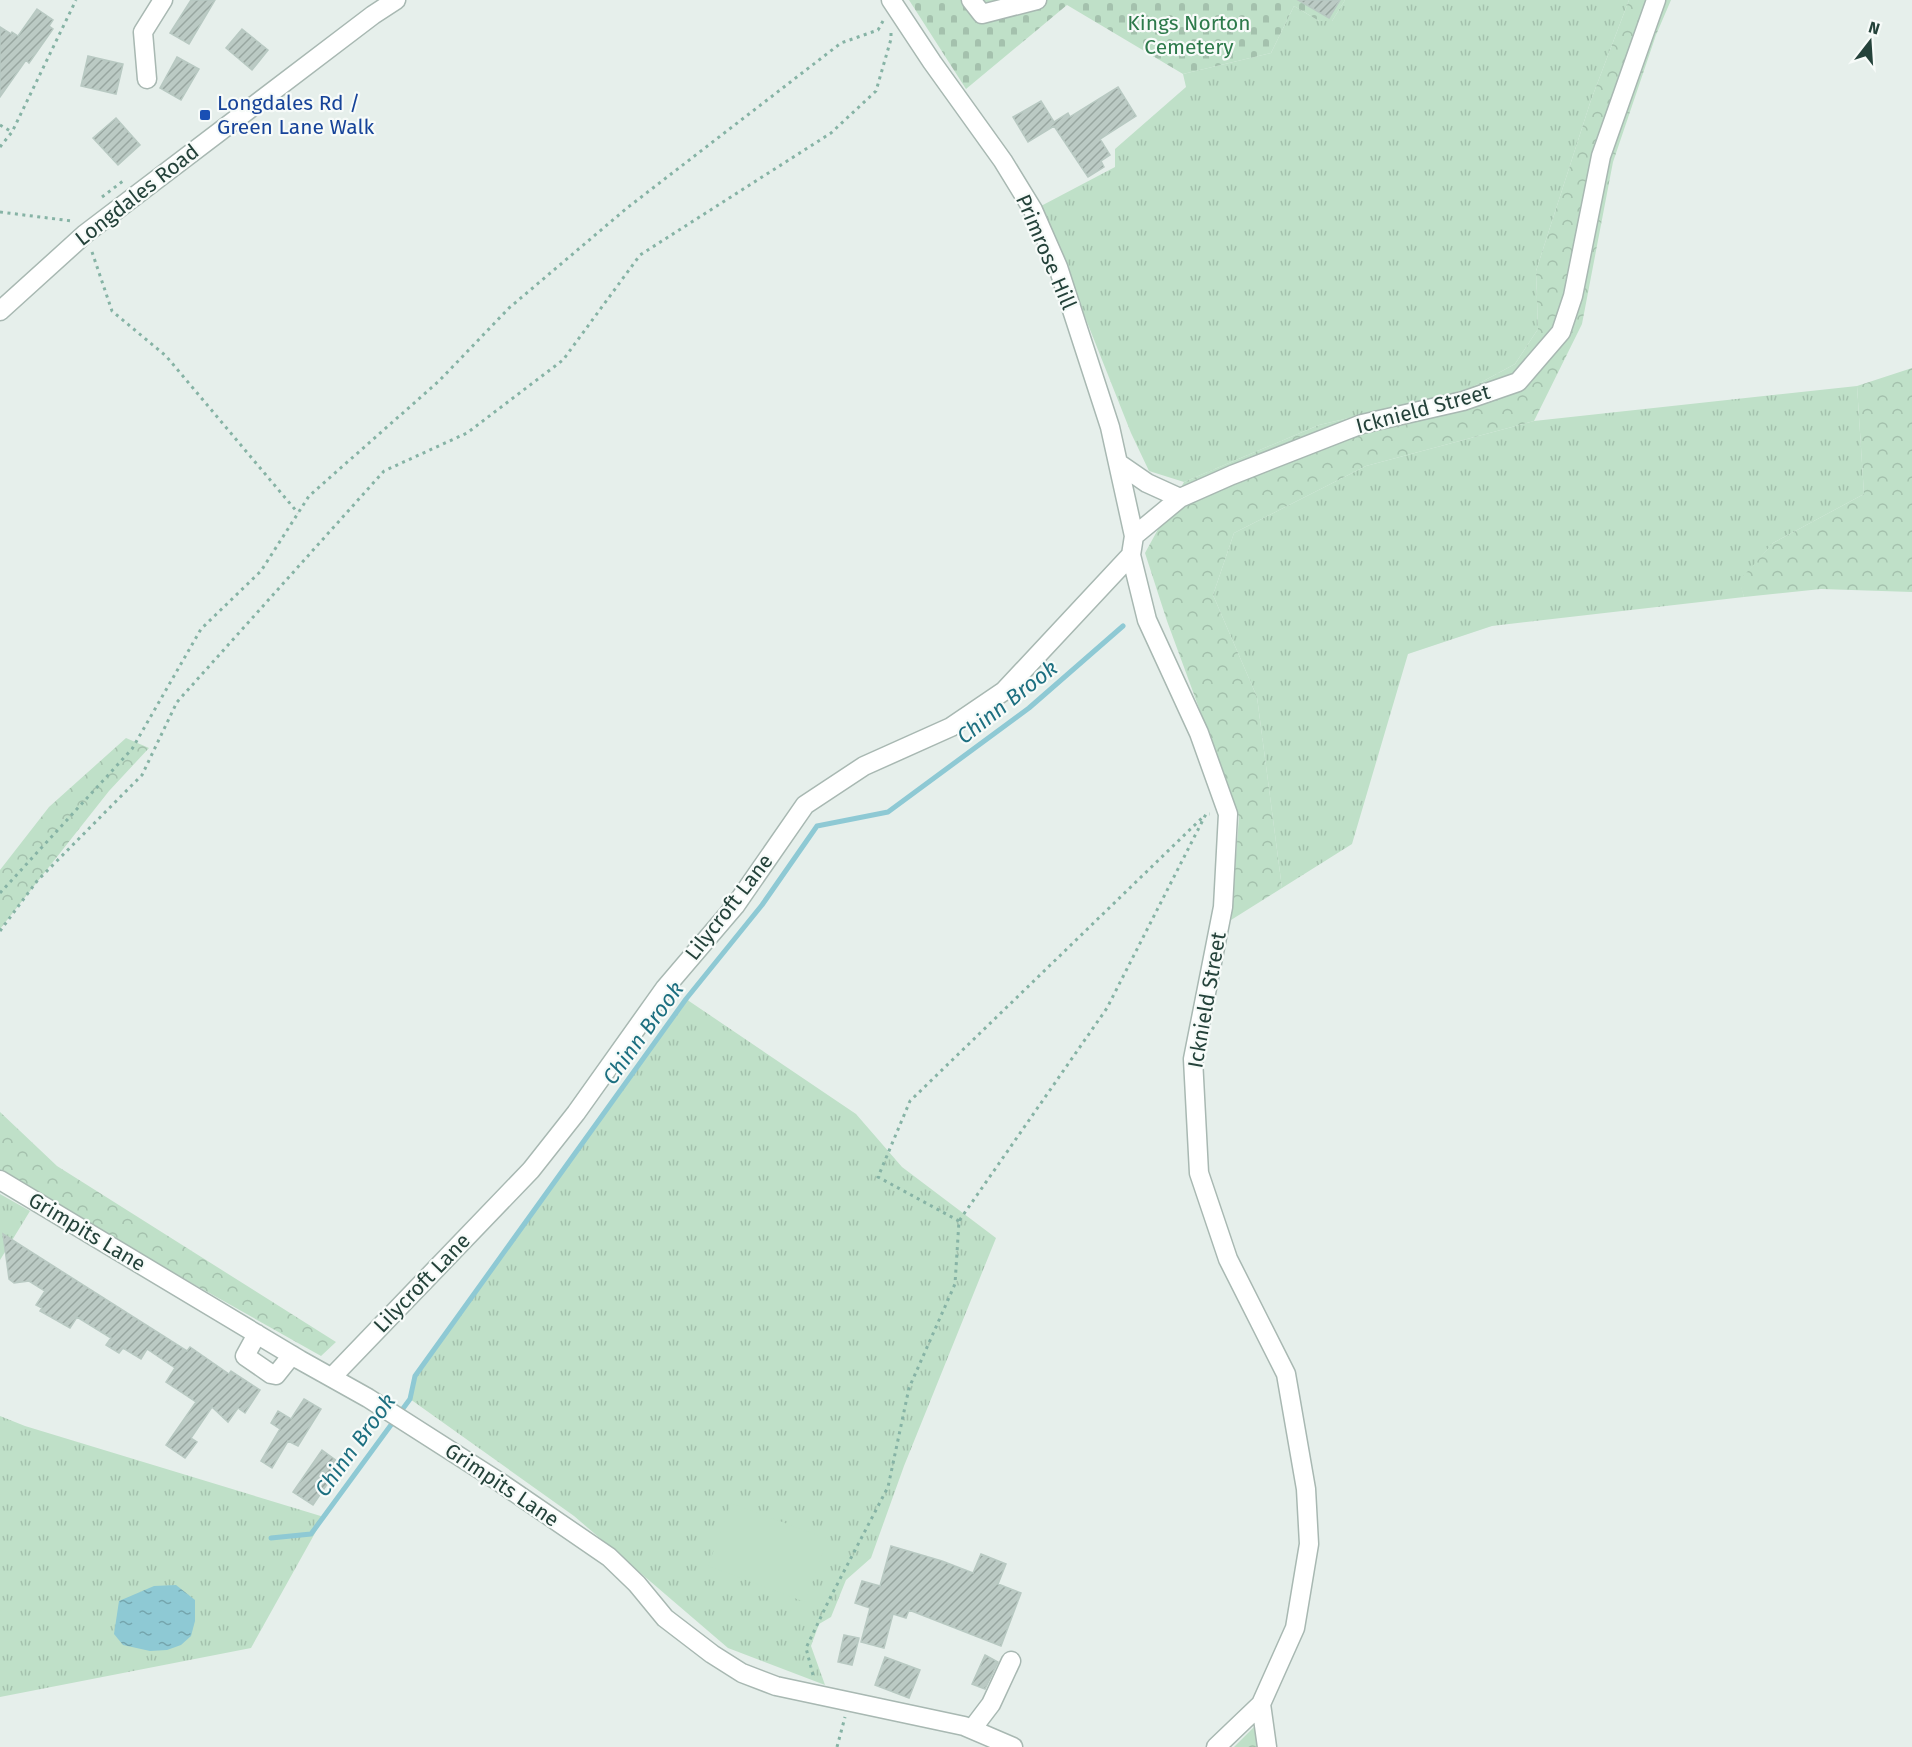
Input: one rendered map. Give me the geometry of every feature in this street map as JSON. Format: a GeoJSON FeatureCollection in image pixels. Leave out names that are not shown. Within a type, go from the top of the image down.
{"type":"FeatureCollection","features":[{"type":"Feature","properties":{"kind":"street"},"geometry":{"type":"LineString","coordinates":[[147,79],[143,32],[163,0]]}},
{"type":"Feature","properties":{"kind":"street","name":"Longdales Road"},"geometry":{"type":"LineString","coordinates":[[0,311],[85,234],[373,15],[396,0]]}},
{"type":"Feature","properties":{"kind":"street","name":"Primrose Hill"},"geometry":{"type":"LineString","coordinates":[[891,0],[1003,161],[1033,210],[1058,267],[1110,427],[1134,536]]}},
{"type":"Feature","properties":{"kind":"street"},"geometry":{"type":"LineString","coordinates":[[972,0],[982,14],[1037,0]]}},
{"type":"Feature","properties":{"kind":"street","name":"Icknield Street"},"geometry":{"type":"LineString","coordinates":[[1216,1747],[1261,1704],[1295,1628],[1309,1544],[1306,1489],[1286,1374],[1228,1259],[1199,1173],[1193,1059],[1223,907],[1228,814],[1199,733],[1147,620],[1131,555],[1134,536],[1180,498],[1232,475],[1362,424],[1463,402],[1518,381],[1561,332],[1573,296],[1601,156],[1656,0]]}},
{"type":"Feature","properties":{"kind":"street"},"geometry":{"type":"LineString","coordinates":[[1118,463],[1147,483],[1180,498]]}},
{"type":"Feature","properties":{"kind":"street","name":"Lilycroft Lane"},"geometry":{"type":"LineString","coordinates":[[332,1377],[531,1170],[576,1113],[665,988],[735,906],[806,805],[864,766],[951,727],[1004,691],[1131,555]]}},
{"type":"Feature","properties":{"kind":"street","name":"Grimpits Lane"},"geometry":{"type":"LineString","coordinates":[[0,1180],[332,1377],[501,1483],[609,1557],[637,1584],[665,1618],[712,1654],[742,1673],[776,1686],[926,1717],[972,1729],[1013,1747]]}},
{"type":"Feature","properties":{"kind":"street"},"geometry":{"type":"LineString","coordinates":[[257,1334],[245,1356],[271,1374],[276,1375],[292,1355]]}},
{"type":"Feature","properties":{"kind":"street"},"geometry":{"type":"LineString","coordinates":[[972,1729],[991,1704],[1011,1661]]}},
{"type":"Feature","properties":{"kind":"street"},"geometry":{"type":"LineString","coordinates":[[1261,1704],[1267,1747]]}},
{"type":"Feature","properties":{"kind":"path"},"geometry":{"type":"LineString","coordinates":[[0,147],[12,132],[76,0]]}},
{"type":"Feature","properties":{"kind":"path"},"geometry":{"type":"LineString","coordinates":[[0,893],[132,749],[201,629],[261,571],[309,496],[439,381],[509,308],[627,208],[841,43],[869,33]]}},
{"type":"Feature","properties":{"kind":"path"},"geometry":{"type":"LineString","coordinates":[[0,931],[37,881],[142,775],[177,702],[384,471],[467,433],[563,360],[640,255],[831,133],[876,91],[888,49]]}},
{"type":"Feature","properties":{"kind":"path"},"geometry":{"type":"LineString","coordinates":[[0,125],[12,132]]}},
{"type":"Feature","properties":{"kind":"path"},"geometry":{"type":"LineString","coordinates":[[96,202],[119,183],[129,179]]}},
{"type":"Feature","properties":{"kind":"path"},"geometry":{"type":"LineString","coordinates":[[0,212],[72,221],[80,215]]}},
{"type":"Feature","properties":{"kind":"path"},"geometry":{"type":"LineString","coordinates":[[85,234],[112,311],[166,356],[298,513]]}},
{"type":"Feature","properties":{"kind":"path"},"geometry":{"type":"LineString","coordinates":[[818,1695],[806,1648],[888,1487],[909,1388],[955,1284],[959,1221],[1107,1008],[1206,814]]}},
{"type":"Feature","properties":{"kind":"path"},"geometry":{"type":"LineString","coordinates":[[959,1221],[878,1177],[910,1101],[1206,814],[1228,814]]}},
{"type":"Feature","properties":{"kind":"path"},"geometry":{"type":"LineString","coordinates":[[837,1747],[849,1702]]}},
{"type":"Feature","properties":{"kind":"green space","name":"Kings Norton Cemetery"},"geometry":{"type":"Polygon","coordinates":[[[909,0],[1345,0],[1332,21],[1319,21],[1294,6],[1271,53],[1183,74],[1067,5],[966,89],[909,0]]]}},
{"type":"Feature","properties":{"kind":"green space"},"geometry":{"type":"Polygon","coordinates":[[[1345,0],[1629,0],[1591,100],[1536,271],[1538,329],[1515,364],[1465,391],[1319,425],[1184,482],[1149,471],[1131,433],[1041,206],[1115,167],[1115,149],[1186,87],[1183,74],[1271,53],[1294,6],[1319,21],[1332,21],[1345,0]]]}},
{"type":"Feature","properties":{"kind":"green space"},"geometry":{"type":"Polygon","coordinates":[[[1629,0],[1671,0],[1656,35],[1613,162],[1582,324],[1534,421],[1366,466],[1234,533],[1213,595],[1257,697],[1282,888],[1231,920],[1239,817],[1167,621],[1145,553],[1184,482],[1319,425],[1465,391],[1515,364],[1538,329],[1536,271],[1591,100],[1629,0]]]}},
{"type":"Feature","properties":{"kind":"green space"},"geometry":{"type":"Polygon","coordinates":[[[1912,368],[1912,592],[1821,589],[1744,597],[1739,581],[1773,543],[1864,494],[1857,386],[1912,368]]]}},
{"type":"Feature","properties":{"kind":"green space"},"geometry":{"type":"Polygon","coordinates":[[[1857,386],[1864,494],[1773,543],[1740,581],[1744,597],[1492,626],[1408,654],[1352,844],[1282,888],[1257,697],[1213,595],[1234,533],[1366,466],[1534,421],[1857,386]]]}},
{"type":"Feature","properties":{"kind":"green space"},"geometry":{"type":"Polygon","coordinates":[[[126,738],[149,748],[109,791],[0,929],[0,870],[49,807],[126,738]]]}},
{"type":"Feature","properties":{"kind":"green space"},"geometry":{"type":"Polygon","coordinates":[[[686,999],[856,1114],[902,1167],[996,1238],[904,1466],[871,1558],[846,1580],[831,1617],[819,1624],[811,1646],[825,1685],[728,1648],[574,1516],[410,1399],[415,1376],[686,999]]]}},
{"type":"Feature","properties":{"kind":"green space"},"geometry":{"type":"Polygon","coordinates":[[[0,1112],[57,1166],[336,1342],[321,1356],[0,1175],[0,1112]]]}},
{"type":"Feature","properties":{"kind":"green space"},"geometry":{"type":"Polygon","coordinates":[[[0,1194],[30,1211],[0,1260],[0,1194]]]}},
{"type":"Feature","properties":{"kind":"green space"},"geometry":{"type":"Polygon","coordinates":[[[0,1416],[25,1426],[324,1517],[251,1648],[0,1697],[0,1416]]]}},
{"type":"Feature","properties":{"kind":"green space"},"geometry":{"type":"Polygon","coordinates":[[[731,1503],[828,1539],[805,1602],[708,1566],[731,1503]]]}},
{"type":"Feature","properties":{"kind":"green space"},"geometry":{"type":"Polygon","coordinates":[[[1254,1727],[1259,1747],[1234,1747],[1254,1727]]]}},
{"type":"Feature","properties":{"kind":"water"},"geometry":{"type":"Polygon","coordinates":[[[176,1585],[195,1600],[195,1621],[191,1636],[181,1645],[167,1650],[150,1651],[123,1645],[114,1634],[119,1601],[154,1586],[176,1585]]]}},
{"type":"Feature","properties":{"kind":"building"},"geometry":{"type":"Polygon","coordinates":[[[191,0],[215,0],[189,44],[170,33],[191,0]]]}},
{"type":"Feature","properties":{"kind":"building"},"geometry":{"type":"Polygon","coordinates":[[[1298,0],[1340,0],[1329,18],[1298,0]]]}},
{"type":"Feature","properties":{"kind":"building"},"geometry":{"type":"Polygon","coordinates":[[[37,9],[53,20],[49,26],[53,29],[29,63],[26,60],[0,97],[0,27],[18,36],[37,9]]]}},
{"type":"Feature","properties":{"kind":"building"},"geometry":{"type":"Polygon","coordinates":[[[242,29],[268,50],[252,70],[226,48],[242,29]]]}},
{"type":"Feature","properties":{"kind":"building"},"geometry":{"type":"Polygon","coordinates":[[[88,56],[123,64],[116,94],[81,86],[88,56]]]}},
{"type":"Feature","properties":{"kind":"building"},"geometry":{"type":"Polygon","coordinates":[[[177,57],[199,69],[181,100],[160,88],[177,57]]]}},
{"type":"Feature","properties":{"kind":"building"},"geometry":{"type":"Polygon","coordinates":[[[1118,87],[1136,116],[1100,139],[1110,155],[1101,161],[1104,167],[1088,177],[1054,126],[1028,142],[1013,117],[1041,101],[1054,122],[1068,113],[1070,117],[1118,87]]]}},
{"type":"Feature","properties":{"kind":"building"},"geometry":{"type":"Polygon","coordinates":[[[116,118],[140,145],[118,165],[93,138],[116,118]]]}},
{"type":"Feature","properties":{"kind":"building"},"geometry":{"type":"Polygon","coordinates":[[[3,1234],[187,1351],[190,1347],[229,1374],[231,1371],[260,1390],[245,1413],[238,1408],[228,1422],[212,1407],[191,1438],[197,1442],[185,1458],[166,1445],[196,1402],[166,1382],[175,1368],[147,1349],[141,1359],[123,1348],[119,1353],[106,1345],[111,1338],[77,1317],[70,1328],[40,1311],[42,1308],[36,1305],[45,1291],[29,1281],[14,1283],[9,1279],[3,1234]]]}},
{"type":"Feature","properties":{"kind":"building"},"geometry":{"type":"Polygon","coordinates":[[[304,1399],[321,1409],[298,1446],[288,1441],[272,1468],[261,1461],[280,1429],[271,1423],[278,1411],[291,1419],[304,1399]]]}},
{"type":"Feature","properties":{"kind":"building"},"geometry":{"type":"Polygon","coordinates":[[[322,1450],[341,1464],[313,1505],[293,1492],[322,1450]]]}},
{"type":"Feature","properties":{"kind":"building"},"geometry":{"type":"Polygon","coordinates":[[[891,1546],[973,1573],[981,1554],[1006,1564],[998,1584],[1021,1593],[1001,1646],[909,1610],[906,1618],[893,1614],[884,1648],[861,1642],[870,1608],[855,1603],[862,1581],[880,1586],[891,1546]]]}},
{"type":"Feature","properties":{"kind":"building"},"geometry":{"type":"Polygon","coordinates":[[[844,1635],[859,1638],[852,1665],[838,1662],[844,1635]]]}},
{"type":"Feature","properties":{"kind":"building"},"geometry":{"type":"Polygon","coordinates":[[[985,1655],[998,1662],[985,1689],[972,1684],[985,1655]]]}},
{"type":"Feature","properties":{"kind":"building"},"geometry":{"type":"Polygon","coordinates":[[[885,1657],[920,1670],[909,1698],[875,1685],[885,1657]]]}},
{"type":"Feature","properties":{"kind":"waterway","name":"Chinn Brook"},"geometry":{"type":"LineString","coordinates":[[271,1538],[311,1534],[410,1399],[415,1376],[686,999],[762,905],[817,826],[888,812],[1029,708],[1123,626]]}},
{"type":"Feature","properties":{"kind":"place","name":"Longdales Rd / Green Lane Walk"},"geometry":{"type":"Point","coordinates":[205,115]}}]}
